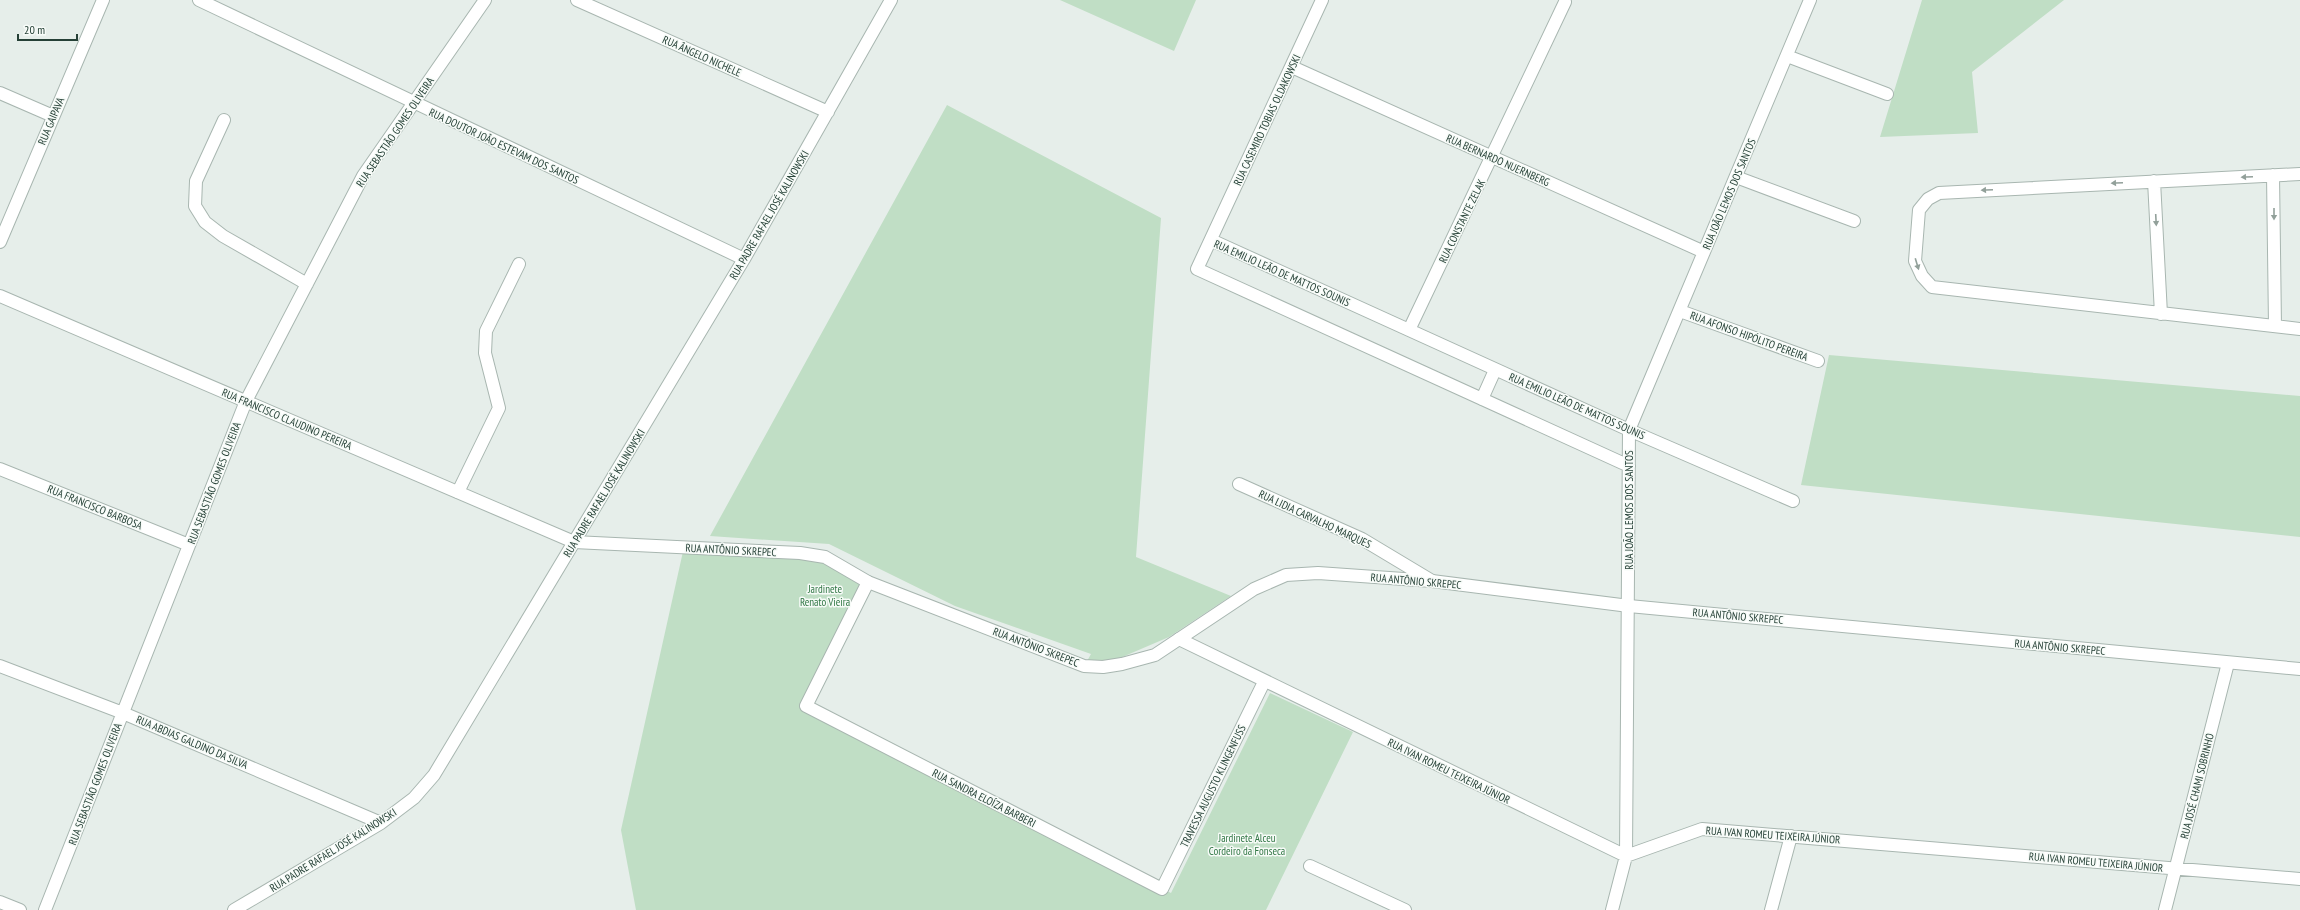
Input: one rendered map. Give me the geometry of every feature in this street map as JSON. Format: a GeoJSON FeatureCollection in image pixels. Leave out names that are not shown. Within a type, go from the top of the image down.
{"type":"FeatureCollection","features":[{"type":"Feature","properties":{"kind":"street","name":"RUA GAIPAVA"},"geometry":{"type":"LineString","coordinates":[[0,242],[103,0]]}},
{"type":"Feature","properties":{"kind":"street","name":"RUA DOUTOR JOÃO ESTEVAM DOS SANTOS"},"geometry":{"type":"LineString","coordinates":[[198,0],[744,259]]}},
{"type":"Feature","properties":{"kind":"street","name":"RUA SEBASTIÃO GOMES OLIVEIRA"},"geometry":{"type":"LineString","coordinates":[[46,910],[246,401],[363,176],[485,0]]}},
{"type":"Feature","properties":{"kind":"street","name":"RUA ÂNGELO NICHELE"},"geometry":{"type":"LineString","coordinates":[[577,0],[828,112]]}},
{"type":"Feature","properties":{"kind":"street","name":"RUA PADRE RAFAEL JOSÉ KALINOWSKI"},"geometry":{"type":"LineString","coordinates":[[234,910],[381,823],[414,798],[434,775],[744,259],[891,0]]}},
{"type":"Feature","properties":{"kind":"street","name":"RUA CASEMIRO TOBIAS OLDAKOWSKI"},"geometry":{"type":"LineString","coordinates":[[1211,240],[1322,0]]}},
{"type":"Feature","properties":{"kind":"street","name":"RUA JOÃO LEMOS DOS SANTOS"},"geometry":{"type":"LineString","coordinates":[[1612,910],[1626,856],[1629,606],[1629,430],[1810,0]]}},
{"type":"Feature","properties":{"kind":"street","name":"RUA CONSTANTE ZELAK"},"geometry":{"type":"LineString","coordinates":[[1409,330],[1565,2]]}},
{"type":"Feature","properties":{"kind":"street"},"geometry":{"type":"LineString","coordinates":[[1787,56],[1887,94]]}},
{"type":"Feature","properties":{"kind":"street","name":"RUA BERNARDO NUERNBERG"},"geometry":{"type":"LineString","coordinates":[[1292,67],[1704,252]]}},
{"type":"Feature","properties":{"kind":"street"},"geometry":{"type":"LineString","coordinates":[[0,93],[53,116]]}},
{"type":"Feature","properties":{"kind":"street"},"geometry":{"type":"LineString","coordinates":[[224,120],[196,181],[195,206],[205,222],[223,236],[307,284]]}},
{"type":"Feature","properties":{"kind":"street"},"geometry":{"type":"LineString","coordinates":[[2300,174],[1939,193],[1928,199],[1919,210],[1914,261],[1922,276],[1932,287],[2161,314],[2300,328]]}},
{"type":"Feature","properties":{"kind":"street"},"geometry":{"type":"LineString","coordinates":[[2273,175],[2274,326]]}},
{"type":"Feature","properties":{"kind":"street"},"geometry":{"type":"LineString","coordinates":[[1736,177],[1854,221]]}},
{"type":"Feature","properties":{"kind":"street"},"geometry":{"type":"LineString","coordinates":[[2154,181],[2161,314]]}},
{"type":"Feature","properties":{"kind":"street","name":"RUA EMILIO LEÃO DE MATTOS SOUNIS"},"geometry":{"type":"LineString","coordinates":[[1629,466],[1197,269],[1211,240],[1495,370],[1793,501]]}},
{"type":"Feature","properties":{"kind":"street"},"geometry":{"type":"LineString","coordinates":[[458,492],[499,408],[485,353],[486,331],[519,264]]}},
{"type":"Feature","properties":{"kind":"street","name":"RUA FRANCISCO CLAUDINO PEREIRA"},"geometry":{"type":"LineString","coordinates":[[0,296],[574,542]]}},
{"type":"Feature","properties":{"kind":"street","name":"RUA AFONSO HIPÓLITO PEREIRA"},"geometry":{"type":"LineString","coordinates":[[1680,311],[1818,361]]}},
{"type":"Feature","properties":{"kind":"street"},"geometry":{"type":"LineString","coordinates":[[1482,399],[1495,370]]}},
{"type":"Feature","properties":{"kind":"street","name":"RUA FRANCISCO BARBOSA"},"geometry":{"type":"LineString","coordinates":[[0,469],[189,545]]}},
{"type":"Feature","properties":{"kind":"street","name":"RUA LIDIA CARVALHO MARQUES"},"geometry":{"type":"LineString","coordinates":[[1239,484],[1362,539],[1432,581]]}},
{"type":"Feature","properties":{"kind":"street","name":"RUA ANTÔNIO SKREPEC"},"geometry":{"type":"LineString","coordinates":[[574,542],[800,553],[825,557],[868,582],[1084,666],[1102,667],[1138,660],[1154,655],[1254,589],[1286,575],[1318,572],[1432,581],[1629,606],[2300,669]]}},
{"type":"Feature","properties":{"kind":"street","name":"RUA SANDRA ELOÍZA BARBERI"},"geometry":{"type":"LineString","coordinates":[[868,582],[806,706],[1162,889]]}},
{"type":"Feature","properties":{"kind":"street","name":"RUA IVAN ROMEU TEIXEIRA JÚNIOR"},"geometry":{"type":"LineString","coordinates":[[1178,639],[1264,682],[1626,856],[1702,829],[2300,879]]}},
{"type":"Feature","properties":{"kind":"street","name":"RUA JOSÉ CHAMI SOBRINHO"},"geometry":{"type":"LineString","coordinates":[[2165,910],[2228,663]]}},
{"type":"Feature","properties":{"kind":"street","name":"RUA ABDIAS GALDINO DA SILVA"},"geometry":{"type":"LineString","coordinates":[[0,666],[123,712],[381,823]]}},
{"type":"Feature","properties":{"kind":"street","name":"TRAVESSA AUGUSTO KLINGENFUSS"},"geometry":{"type":"LineString","coordinates":[[1162,889],[1264,682]]}},
{"type":"Feature","properties":{"kind":"street"},"geometry":{"type":"LineString","coordinates":[[1771,910],[1791,836]]}},
{"type":"Feature","properties":{"kind":"street"},"geometry":{"type":"LineString","coordinates":[[1310,866],[1405,910]]}},
{"type":"Feature","properties":{"kind":"street"},"geometry":{"type":"LineString","coordinates":[[0,902],[20,910]]}},
{"type":"Feature","properties":{"kind":"green space"},"geometry":{"type":"Polygon","coordinates":[[[1060,0],[1196,0],[1174,51],[1060,0]]]}},
{"type":"Feature","properties":{"kind":"green space"},"geometry":{"type":"Polygon","coordinates":[[[1922,0],[2064,0],[1972,72],[1978,133],[1880,137],[1922,0]]]}},
{"type":"Feature","properties":{"kind":"green space"},"geometry":{"type":"Polygon","coordinates":[[[947,105],[1161,218],[1136,557],[1231,596],[1169,637],[1106,664],[1086,663],[1091,654],[955,606],[829,544],[710,536],[947,105]]]}},
{"type":"Feature","properties":{"kind":"green space"},"geometry":{"type":"Polygon","coordinates":[[[1829,355],[2300,396],[2300,537],[1801,485],[1829,355]]]}},
{"type":"Feature","properties":{"kind":"green space"},"geometry":{"type":"Polygon","coordinates":[[[684,547],[825,557],[868,582],[807,706],[1171,893],[1270,693],[1353,732],[1266,910],[636,910],[621,830],[684,547]]]}},
{"type":"Feature","properties":{"kind":"park label","name":"Jardinete Renato Vieira"},"geometry":{"type":"Point","coordinates":[825,595]}},
{"type":"Feature","properties":{"kind":"park label","name":"Jardinete Alceu Cordeiro da Fonseca"},"geometry":{"type":"Point","coordinates":[1247,844]}}]}
